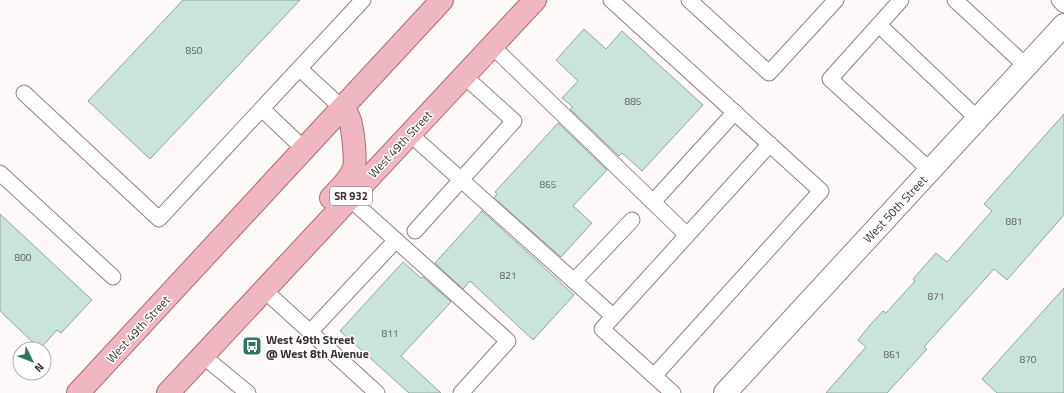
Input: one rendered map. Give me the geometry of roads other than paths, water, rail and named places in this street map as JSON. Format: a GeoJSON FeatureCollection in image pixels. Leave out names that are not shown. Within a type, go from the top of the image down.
{"type":"FeatureCollection","features":[{"type":"Feature","properties":{"kind":"main road","name":"West 49th Street"},"geometry":{"type":"LineString","coordinates":[[78,393],[442,0]]}},
{"type":"Feature","properties":{"kind":"main road","name":"West 49th Street"},"geometry":{"type":"LineString","coordinates":[[168,393],[535,0]]}},
{"type":"Feature","properties":{"kind":"main road"},"geometry":{"type":"LineString","coordinates":[[259,295],[280,253],[346,182],[354,169],[355,159],[350,119],[342,108]]}},
{"type":"Feature","properties":{"kind":"street","name":"West 50th Street"},"geometry":{"type":"LineString","coordinates":[[725,393],[1064,25]]}},
{"type":"Feature","properties":{"kind":"lane"},"geometry":{"type":"LineString","coordinates":[[24,93],[160,219],[363,0]]}},
{"type":"Feature","properties":{"kind":"lane"},"geometry":{"type":"LineString","coordinates":[[611,0],[821,191],[654,376]]}},
{"type":"Feature","properties":{"kind":"lane"},"geometry":{"type":"LineString","coordinates":[[689,0],[769,73],[836,0]]}},
{"type":"Feature","properties":{"kind":"lane"},"geometry":{"type":"LineString","coordinates":[[901,0],[830,79],[930,170]]}},
{"type":"Feature","properties":{"kind":"lane"},"geometry":{"type":"LineString","coordinates":[[955,0],[1026,66]]}},
{"type":"Feature","properties":{"kind":"lane"},"geometry":{"type":"LineString","coordinates":[[1059,0],[1064,5]]}},
{"type":"Feature","properties":{"kind":"lane"},"geometry":{"type":"LineString","coordinates":[[879,25],[978,119]]}},
{"type":"Feature","properties":{"kind":"lane"},"geometry":{"type":"LineString","coordinates":[[492,46],[687,235]]}},
{"type":"Feature","properties":{"kind":"lane"},"geometry":{"type":"LineString","coordinates":[[300,69],[342,108]]}},
{"type":"Feature","properties":{"kind":"lane"},"geometry":{"type":"LineString","coordinates":[[415,231],[514,121],[464,76]]}},
{"type":"Feature","properties":{"kind":"lane"},"geometry":{"type":"LineString","coordinates":[[262,109],[304,149]]}},
{"type":"Feature","properties":{"kind":"lane"},"geometry":{"type":"LineString","coordinates":[[653,202],[735,112]]}},
{"type":"Feature","properties":{"kind":"lane"},"geometry":{"type":"LineString","coordinates":[[410,134],[614,316]]}},
{"type":"Feature","properties":{"kind":"lane"},"geometry":{"type":"LineString","coordinates":[[673,393],[602,329],[770,144]]}},
{"type":"Feature","properties":{"kind":"lane"},"geometry":{"type":"LineString","coordinates":[[0,173],[113,277]]}},
{"type":"Feature","properties":{"kind":"lane"},"geometry":{"type":"LineString","coordinates":[[349,198],[508,341],[461,393]]}},
{"type":"Feature","properties":{"kind":"lane"},"geometry":{"type":"LineString","coordinates":[[574,281],[632,220]]}},
{"type":"Feature","properties":{"kind":"lane"},"geometry":{"type":"LineString","coordinates":[[310,332],[396,240]]}},
{"type":"Feature","properties":{"kind":"lane"},"geometry":{"type":"LineString","coordinates":[[259,295],[310,332],[377,393]]}},
{"type":"Feature","properties":{"kind":"lane"},"geometry":{"type":"LineString","coordinates":[[203,356],[248,393]]}},
{"type":"Feature","properties":{"kind":"place","name":"West 49th Street @ West 8th Avenue"},"geometry":{"type":"Point","coordinates":[252,346]}}]}
